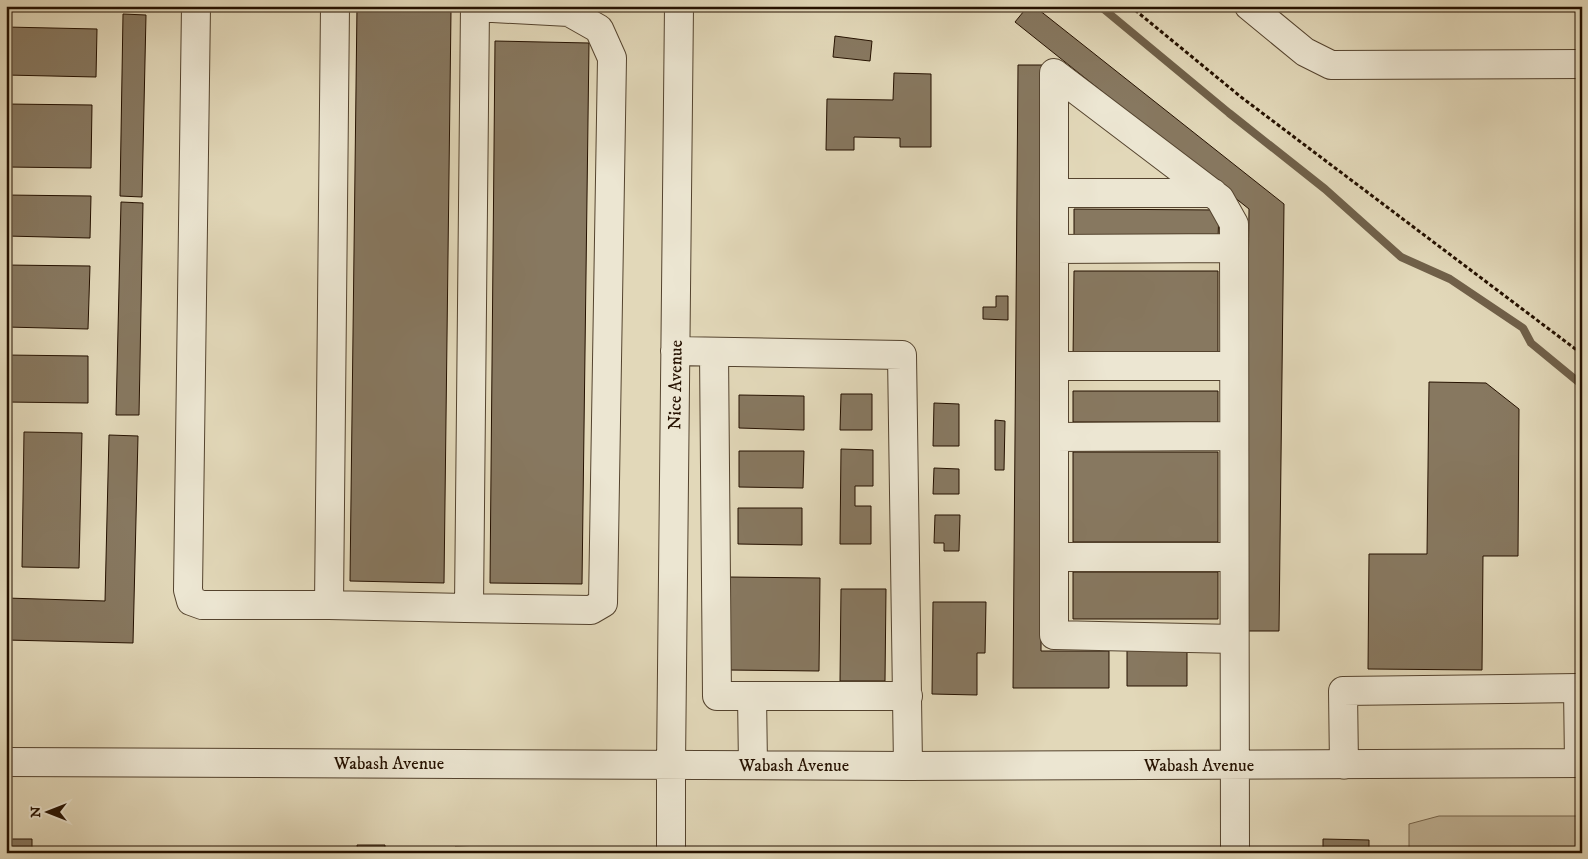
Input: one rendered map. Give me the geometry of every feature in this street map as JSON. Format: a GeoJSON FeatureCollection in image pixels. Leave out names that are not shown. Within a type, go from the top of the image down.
{"type":"FeatureCollection","features":[{"type":"Feature","properties":{"kind":"street"},"geometry":{"type":"LineString","coordinates":[[196,6],[188,590],[191,601],[202,605],[330,605],[465,608],[591,610],[603,603],[612,58],[599,29],[569,12],[475,7],[469,606],[465,608]]}},
{"type":"Feature","properties":{"kind":"street"},"geometry":{"type":"LineString","coordinates":[[330,605],[335,6]]}},
{"type":"Feature","properties":{"kind":"street","name":"Nice Avenue"},"geometry":{"type":"LineString","coordinates":[[671,853],[679,6]]}},
{"type":"Feature","properties":{"kind":"street"},"geometry":{"type":"LineString","coordinates":[[1249,6],[1305,52],[1331,65],[1582,64]]}},
{"type":"Feature","properties":{"kind":"street"},"geometry":{"type":"LineString","coordinates":[[1234,639],[1054,635],[1054,73],[1213,193],[1220,199],[1234,224],[1235,853]]}},
{"type":"Feature","properties":{"kind":"street"},"geometry":{"type":"LineString","coordinates":[[1054,192],[1213,193]]}},
{"type":"Feature","properties":{"kind":"street"},"geometry":{"type":"LineString","coordinates":[[1054,249],[1234,248]]}},
{"type":"Feature","properties":{"kind":"street"},"geometry":{"type":"LineString","coordinates":[[675,351],[902,355],[908,766]]}},
{"type":"Feature","properties":{"kind":"street"},"geometry":{"type":"LineString","coordinates":[[714,352],[717,696],[908,696]]}},
{"type":"Feature","properties":{"kind":"street"},"geometry":{"type":"LineString","coordinates":[[1054,366],[1234,366]]}},
{"type":"Feature","properties":{"kind":"street"},"geometry":{"type":"LineString","coordinates":[[1054,437],[1234,436]]}},
{"type":"Feature","properties":{"kind":"street"},"geometry":{"type":"LineString","coordinates":[[674,510],[715,511]]}},
{"type":"Feature","properties":{"kind":"street"},"geometry":{"type":"LineString","coordinates":[[1054,557],[1234,557]]}},
{"type":"Feature","properties":{"kind":"street"},"geometry":{"type":"LineString","coordinates":[[1344,765],[1343,691],[1580,688],[1580,763]]}},
{"type":"Feature","properties":{"kind":"street"},"geometry":{"type":"LineString","coordinates":[[752,696],[753,765]]}},
{"type":"Feature","properties":{"kind":"street","name":"Wabash Avenue"},"geometry":{"type":"LineString","coordinates":[[6,762],[908,766],[1580,763]]}},
{"type":"Feature","properties":{"kind":"path"},"geometry":{"type":"LineString","coordinates":[[1130,6],[1241,96],[1582,354]]}},
{"type":"Feature","properties":{"kind":"shaded area"},"geometry":{"type":"Polygon","coordinates":[[[1439,816],[1582,816],[1582,853],[1409,853],[1409,824],[1439,816]]]}},
{"type":"Feature","properties":{"kind":"building"},"geometry":{"type":"Polygon","coordinates":[[[357,6],[400,6],[401,10],[451,11],[444,583],[350,581],[357,6]]]}},
{"type":"Feature","properties":{"kind":"building"},"geometry":{"type":"Polygon","coordinates":[[[1028,6],[1034,6],[1284,204],[1279,631],[1244,631],[1249,209],[1015,22],[1028,6]]]}},
{"type":"Feature","properties":{"kind":"building"},"geometry":{"type":"Polygon","coordinates":[[[123,14],[146,15],[142,197],[120,196],[123,14]]]}},
{"type":"Feature","properties":{"kind":"building"},"geometry":{"type":"Polygon","coordinates":[[[6,27],[97,29],[96,77],[6,75],[6,27]]]}},
{"type":"Feature","properties":{"kind":"building"},"geometry":{"type":"Polygon","coordinates":[[[835,36],[872,41],[870,61],[833,57],[835,36]]]}},
{"type":"Feature","properties":{"kind":"building"},"geometry":{"type":"Polygon","coordinates":[[[495,41],[589,43],[582,584],[490,583],[495,41]]]}},
{"type":"Feature","properties":{"kind":"building"},"geometry":{"type":"Polygon","coordinates":[[[1018,65],[1045,65],[1041,651],[1109,651],[1109,688],[1013,688],[1018,65]]]}},
{"type":"Feature","properties":{"kind":"building"},"geometry":{"type":"Polygon","coordinates":[[[894,73],[931,74],[931,147],[900,147],[900,138],[854,137],[854,150],[826,150],[827,99],[893,100],[894,73]]]}},
{"type":"Feature","properties":{"kind":"building"},"geometry":{"type":"Polygon","coordinates":[[[6,104],[92,105],[91,168],[6,167],[6,104]]]}},
{"type":"Feature","properties":{"kind":"building"},"geometry":{"type":"Polygon","coordinates":[[[6,195],[91,196],[90,238],[6,236],[6,195]]]}},
{"type":"Feature","properties":{"kind":"building"},"geometry":{"type":"Polygon","coordinates":[[[121,202],[143,203],[139,415],[116,415],[121,202]]]}},
{"type":"Feature","properties":{"kind":"building"},"geometry":{"type":"Polygon","coordinates":[[[1074,209],[1219,210],[1218,239],[1074,239],[1074,209]]]}},
{"type":"Feature","properties":{"kind":"building"},"geometry":{"type":"Polygon","coordinates":[[[6,265],[90,266],[88,329],[6,327],[6,265]]]}},
{"type":"Feature","properties":{"kind":"building"},"geometry":{"type":"Polygon","coordinates":[[[1074,271],[1218,271],[1218,358],[1073,358],[1074,271]]]}},
{"type":"Feature","properties":{"kind":"building"},"geometry":{"type":"Polygon","coordinates":[[[996,296],[1008,296],[1008,320],[983,319],[983,307],[996,307],[996,296]]]}},
{"type":"Feature","properties":{"kind":"building"},"geometry":{"type":"Polygon","coordinates":[[[6,355],[88,356],[88,403],[6,402],[6,355]]]}},
{"type":"Feature","properties":{"kind":"building"},"geometry":{"type":"Polygon","coordinates":[[[1429,382],[1486,383],[1519,409],[1518,556],[1483,556],[1482,670],[1368,669],[1369,554],[1427,554],[1429,382]]]}},
{"type":"Feature","properties":{"kind":"building"},"geometry":{"type":"Polygon","coordinates":[[[1073,391],[1218,391],[1218,422],[1073,422],[1073,391]]]}},
{"type":"Feature","properties":{"kind":"building"},"geometry":{"type":"Polygon","coordinates":[[[841,394],[872,394],[872,430],[840,430],[841,394]]]}},
{"type":"Feature","properties":{"kind":"building"},"geometry":{"type":"Polygon","coordinates":[[[739,395],[804,396],[804,430],[739,428],[739,395]]]}},
{"type":"Feature","properties":{"kind":"building"},"geometry":{"type":"Polygon","coordinates":[[[934,403],[959,404],[959,446],[933,446],[934,403]]]}},
{"type":"Feature","properties":{"kind":"building"},"geometry":{"type":"Polygon","coordinates":[[[995,420],[1005,421],[1004,470],[995,470],[995,420]]]}},
{"type":"Feature","properties":{"kind":"building"},"geometry":{"type":"Polygon","coordinates":[[[24,432],[82,433],[79,568],[22,567],[24,432]]]}},
{"type":"Feature","properties":{"kind":"building"},"geometry":{"type":"Polygon","coordinates":[[[109,435],[138,436],[133,643],[6,640],[6,598],[105,601],[109,435]]]}},
{"type":"Feature","properties":{"kind":"building"},"geometry":{"type":"Polygon","coordinates":[[[841,449],[873,450],[873,486],[855,486],[855,506],[871,506],[871,544],[840,544],[841,449]]]}},
{"type":"Feature","properties":{"kind":"building"},"geometry":{"type":"Polygon","coordinates":[[[739,451],[804,451],[803,488],[739,487],[739,451]]]}},
{"type":"Feature","properties":{"kind":"building"},"geometry":{"type":"Polygon","coordinates":[[[1073,452],[1218,452],[1218,542],[1073,542],[1073,452]]]}},
{"type":"Feature","properties":{"kind":"building"},"geometry":{"type":"Polygon","coordinates":[[[934,468],[959,469],[959,494],[933,494],[934,468]]]}},
{"type":"Feature","properties":{"kind":"building"},"geometry":{"type":"Polygon","coordinates":[[[738,508],[802,508],[802,545],[738,544],[738,508]]]}},
{"type":"Feature","properties":{"kind":"building"},"geometry":{"type":"Polygon","coordinates":[[[935,515],[960,515],[959,551],[944,551],[944,543],[934,543],[935,515]]]}},
{"type":"Feature","properties":{"kind":"building"},"geometry":{"type":"Polygon","coordinates":[[[1073,572],[1218,572],[1218,619],[1073,619],[1073,572]]]}},
{"type":"Feature","properties":{"kind":"building"},"geometry":{"type":"Polygon","coordinates":[[[728,577],[820,578],[819,671],[727,670],[728,577]]]}},
{"type":"Feature","properties":{"kind":"building"},"geometry":{"type":"Polygon","coordinates":[[[841,589],[886,589],[885,681],[840,681],[841,589]]]}},
{"type":"Feature","properties":{"kind":"building"},"geometry":{"type":"Polygon","coordinates":[[[933,602],[986,602],[985,653],[977,653],[977,695],[932,694],[933,602]]]}},
{"type":"Feature","properties":{"kind":"building"},"geometry":{"type":"Polygon","coordinates":[[[1127,647],[1187,647],[1187,686],[1127,686],[1127,647]]]}},
{"type":"Feature","properties":{"kind":"building"},"geometry":{"type":"Polygon","coordinates":[[[6,839],[32,839],[32,853],[6,853],[6,839]]]}},
{"type":"Feature","properties":{"kind":"building"},"geometry":{"type":"Polygon","coordinates":[[[1323,839],[1369,840],[1369,853],[1323,853],[1323,839]]]}},
{"type":"Feature","properties":{"kind":"building"},"geometry":{"type":"Polygon","coordinates":[[[357,845],[385,845],[385,853],[358,853],[357,845]]]}},
{"type":"Feature","properties":{"kind":"building"},"geometry":{"type":"Polygon","coordinates":[[[455,847],[484,848],[484,853],[455,853],[455,847]]]}},
{"type":"Feature","properties":{"kind":"building"},"geometry":{"type":"Polygon","coordinates":[[[78,850],[106,851],[106,853],[78,853],[78,850]]]}},
{"type":"Feature","properties":{"kind":"waterway"},"geometry":{"type":"LineString","coordinates":[[1100,6],[1229,113],[1325,189],[1401,257],[1450,279],[1523,328],[1531,343],[1582,385]]}}]}
